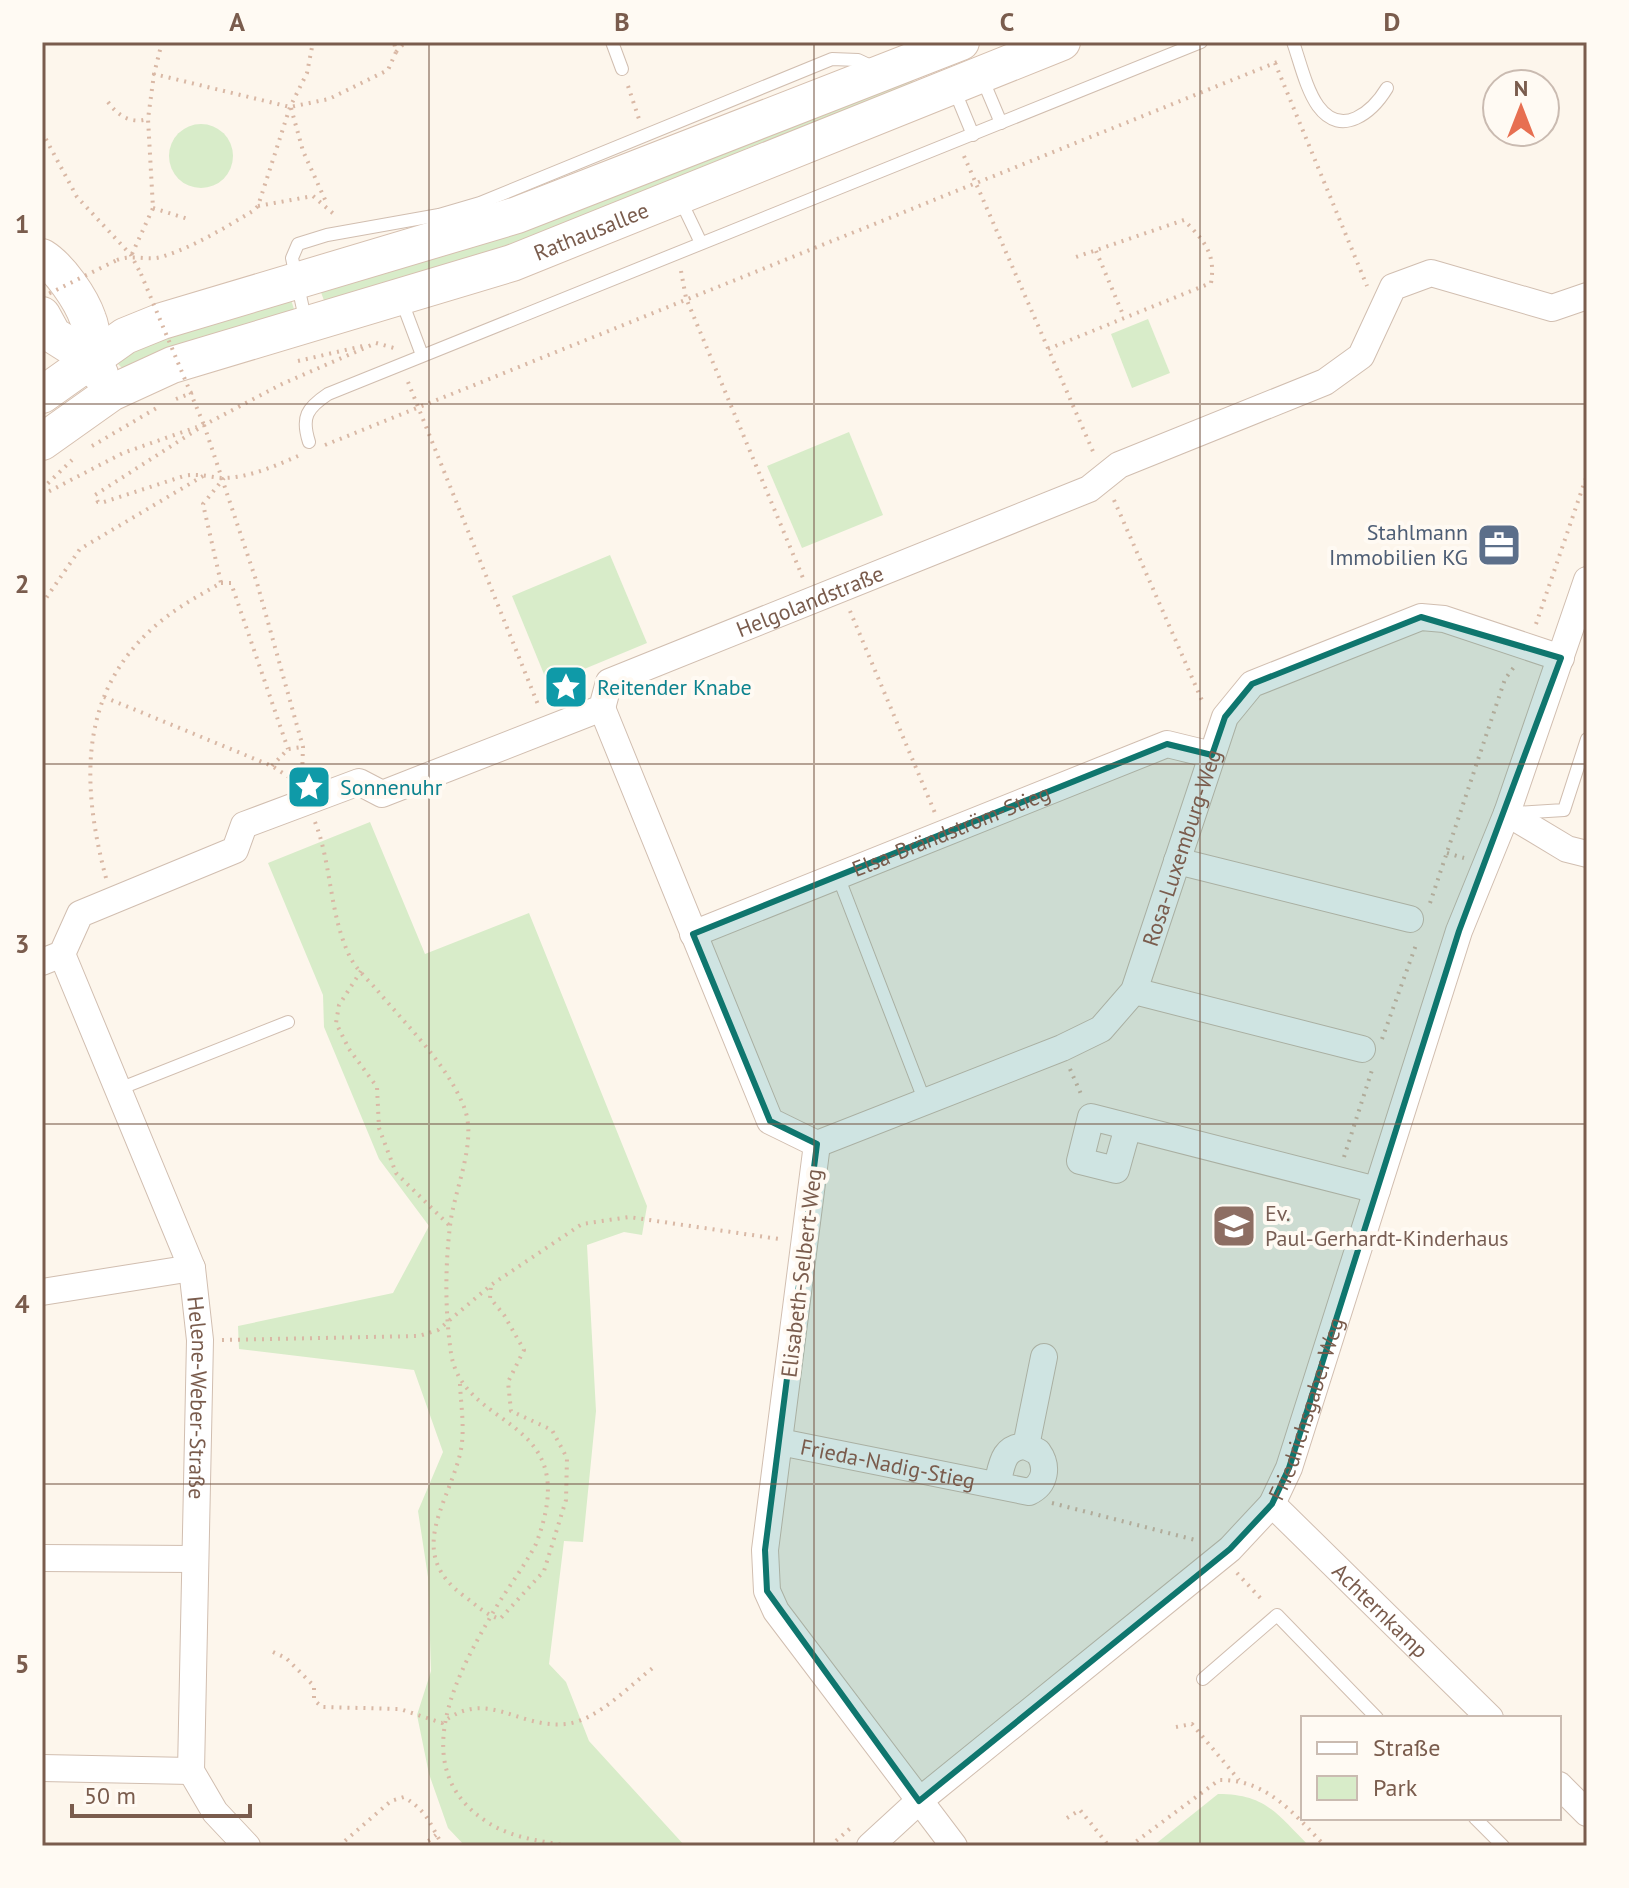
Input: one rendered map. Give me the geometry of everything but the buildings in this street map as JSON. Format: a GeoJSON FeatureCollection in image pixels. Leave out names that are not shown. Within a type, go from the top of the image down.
{"type":"FeatureCollection","features":[{"type":"Feature","properties":{"kind":"main road","name":"Rathausallee"},"geometry":{"type":"LineString","coordinates":[[42,395],[125,336],[162,321],[517,215],[885,72],[956,56],[1062,42]]}},
{"type":"Feature","properties":{"kind":"main road","name":"Rathausallee"},"geometry":{"type":"LineString","coordinates":[[42,442],[111,393],[172,365],[512,263],[679,196],[956,56]]}},
{"type":"Feature","properties":{"kind":"main road"},"geometry":{"type":"LineString","coordinates":[[42,257],[58,271],[89,320],[91,359]]}},
{"type":"Feature","properties":{"kind":"main road"},"geometry":{"type":"LineString","coordinates":[[42,315],[53,335],[91,359],[111,393]]}},
{"type":"Feature","properties":{"kind":"street","name":"Helgolandstraße"},"geometry":{"type":"LineString","coordinates":[[602,708],[609,682],[811,598],[1089,489],[1119,465],[1325,382],[1361,356],[1393,287],[1431,273],[1552,308],[1587,296]]}},
{"type":"Feature","properties":{"kind":"street","name":"Friedrichsgaber Weg"},"geometry":{"type":"LineString","coordinates":[[870,1846],[1210,1543],[1272,1504],[1289,1468],[1459,931],[1507,813],[1587,580]]}},
{"type":"Feature","properties":{"kind":"street","name":"Rosa-Luxemburg-Weg"},"geometry":{"type":"LineString","coordinates":[[817,1144],[1062,1048],[1101,1029],[1134,991],[1225,717],[1252,684],[1421,617],[1444,619],[1561,658]]}},
{"type":"Feature","properties":{"kind":"street"},"geometry":{"type":"LineString","coordinates":[[52,958],[80,914],[235,850],[244,825],[359,782],[382,794],[602,708]]}},
{"type":"Feature","properties":{"kind":"street","name":"Elisabeth-Selbert-Weg"},"geometry":{"type":"LineString","coordinates":[[602,708],[770,1121],[817,1144],[765,1550],[767,1591],[776,1611],[954,1846]]}},
{"type":"Feature","properties":{"kind":"street","name":"Elsa-Brändström-Stieg"},"geometry":{"type":"LineString","coordinates":[[693,934],[1167,744],[1212,755]]}},
{"type":"Feature","properties":{"kind":"street"},"geometry":{"type":"LineString","coordinates":[[1507,813],[1567,849],[1587,854]]}},
{"type":"Feature","properties":{"kind":"street"},"geometry":{"type":"LineString","coordinates":[[1177,861],[1419,921]]}},
{"type":"Feature","properties":{"kind":"street","name":"Helene-Weber-Straße"},"geometry":{"type":"LineString","coordinates":[[52,958],[119,1089],[192,1268],[200,1340],[193,1559],[191,1771]]}},
{"type":"Feature","properties":{"kind":"street"},"geometry":{"type":"LineString","coordinates":[[1134,991],[1371,1057]]}},
{"type":"Feature","properties":{"kind":"street"},"geometry":{"type":"LineString","coordinates":[[1128,1127],[1116,1170],[1080,1161],[1091,1117],[1377,1190]]}},
{"type":"Feature","properties":{"kind":"street"},"geometry":{"type":"LineString","coordinates":[[42,1292],[192,1268]]}},
{"type":"Feature","properties":{"kind":"street"},"geometry":{"type":"LineString","coordinates":[[1035,1489],[1044,1476],[1043,1459],[1038,1452],[1026,1446],[1044,1357]]}},
{"type":"Feature","properties":{"kind":"street","name":"Frieda-Nadig-Stieg"},"geometry":{"type":"LineString","coordinates":[[780,1442],[1029,1492],[1035,1489]]}},
{"type":"Feature","properties":{"kind":"street","name":"Frieda-Nadig-Stieg"},"geometry":{"type":"LineString","coordinates":[[997,1485],[1007,1451],[1013,1446],[1026,1446]]}},
{"type":"Feature","properties":{"kind":"street","name":"Achternkamp"},"geometry":{"type":"LineString","coordinates":[[1272,1504],[1488,1716]]}},
{"type":"Feature","properties":{"kind":"street"},"geometry":{"type":"LineString","coordinates":[[42,1558],[193,1559]]}},
{"type":"Feature","properties":{"kind":"street"},"geometry":{"type":"LineString","coordinates":[[42,1768],[191,1771],[215,1812],[247,1846]]}},
{"type":"Feature","properties":{"kind":"street"},"geometry":{"type":"LineString","coordinates":[[1561,1787],[1587,1813]]}},
{"type":"Feature","properties":{"kind":"lane"},"geometry":{"type":"LineString","coordinates":[[612,42],[622,69]]}},
{"type":"Feature","properties":{"kind":"lane"},"geometry":{"type":"LineString","coordinates":[[312,447],[304,421],[311,405],[401,362],[1201,42]]}},
{"type":"Feature","properties":{"kind":"lane"},"geometry":{"type":"LineString","coordinates":[[1295,48],[1319,108],[1331,117],[1349,120],[1364,116],[1375,108],[1387,88]]}},
{"type":"Feature","properties":{"kind":"lane"},"geometry":{"type":"LineString","coordinates":[[956,56],[1001,123]]}},
{"type":"Feature","properties":{"kind":"lane"},"geometry":{"type":"LineString","coordinates":[[956,56],[973,135]]}},
{"type":"Feature","properties":{"kind":"lane"},"geometry":{"type":"LineString","coordinates":[[307,324],[292,258],[298,244],[312,238],[439,215],[480,203],[832,59],[858,60],[885,72]]}},
{"type":"Feature","properties":{"kind":"lane"},"geometry":{"type":"LineString","coordinates":[[679,196],[701,243]]}},
{"type":"Feature","properties":{"kind":"lane"},"geometry":{"type":"LineString","coordinates":[[400,296],[422,355]]}},
{"type":"Feature","properties":{"kind":"lane"},"geometry":{"type":"LineString","coordinates":[[1507,813],[1564,810],[1587,739]]}},
{"type":"Feature","properties":{"kind":"lane"},"geometry":{"type":"LineString","coordinates":[[838,876],[925,1102]]}},
{"type":"Feature","properties":{"kind":"lane"},"geometry":{"type":"LineString","coordinates":[[119,1089],[288,1022]]}},
{"type":"Feature","properties":{"kind":"lane"},"geometry":{"type":"LineString","coordinates":[[1203,1679],[1277,1615],[1375,1716]]}},
{"type":"Feature","properties":{"kind":"lane"},"geometry":{"type":"LineString","coordinates":[[1477,1820],[1503,1846]]}},
{"type":"Feature","properties":{"kind":"path"},"geometry":{"type":"LineString","coordinates":[[131,255],[153,208],[148,119],[162,42]]}},
{"type":"Feature","properties":{"kind":"path"},"geometry":{"type":"LineString","coordinates":[[258,206],[290,107],[307,73],[313,42]]}},
{"type":"Feature","properties":{"kind":"path"},"geometry":{"type":"LineString","coordinates":[[394,42],[396,52]]}},
{"type":"Feature","properties":{"kind":"path"},"geometry":{"type":"LineString","coordinates":[[154,74],[290,107],[329,99],[388,70],[396,52],[405,42]]}},
{"type":"Feature","properties":{"kind":"path"},"geometry":{"type":"LineString","coordinates":[[376,343],[282,384],[204,425],[95,495],[98,502],[184,476],[224,478],[265,470],[312,447],[1275,63],[1295,48]]}},
{"type":"Feature","properties":{"kind":"path"},"geometry":{"type":"LineString","coordinates":[[1275,63],[1379,315]]}},
{"type":"Feature","properties":{"kind":"path"},"geometry":{"type":"LineString","coordinates":[[622,69],[645,136]]}},
{"type":"Feature","properties":{"kind":"path"},"geometry":{"type":"LineString","coordinates":[[108,102],[115,112],[125,117],[137,122],[148,119]]}},
{"type":"Feature","properties":{"kind":"path"},"geometry":{"type":"LineString","coordinates":[[290,107],[303,151],[328,207],[346,234]]}},
{"type":"Feature","properties":{"kind":"path"},"geometry":{"type":"LineString","coordinates":[[42,132],[77,197],[131,255],[204,425],[224,478],[303,747],[302,785],[272,766],[104,697]]}},
{"type":"Feature","properties":{"kind":"path"},"geometry":{"type":"LineString","coordinates":[[956,141],[977,182],[1206,711],[1225,717]]}},
{"type":"Feature","properties":{"kind":"path"},"geometry":{"type":"LineString","coordinates":[[42,297],[131,255],[157,258],[194,245],[258,206],[313,196],[328,207]]}},
{"type":"Feature","properties":{"kind":"path"},"geometry":{"type":"LineString","coordinates":[[153,208],[188,219]]}},
{"type":"Feature","properties":{"kind":"path"},"geometry":{"type":"LineString","coordinates":[[1048,349],[1211,283],[1214,263],[1202,240],[1184,220],[1076,257]]}},
{"type":"Feature","properties":{"kind":"path"},"geometry":{"type":"LineString","coordinates":[[1096,251],[1124,317]]}},
{"type":"Feature","properties":{"kind":"path"},"geometry":{"type":"LineString","coordinates":[[675,254],[686,298],[811,598]]}},
{"type":"Feature","properties":{"kind":"path"},"geometry":{"type":"LineString","coordinates":[[289,363],[376,343],[396,350],[549,730]]}},
{"type":"Feature","properties":{"kind":"path"},"geometry":{"type":"LineString","coordinates":[[88,449],[128,423],[204,388]]}},
{"type":"Feature","properties":{"kind":"path"},"geometry":{"type":"LineString","coordinates":[[42,495],[123,453],[204,425]]}},
{"type":"Feature","properties":{"kind":"path"},"geometry":{"type":"LineString","coordinates":[[42,489],[78,456]]}},
{"type":"Feature","properties":{"kind":"path"},"geometry":{"type":"LineString","coordinates":[[42,604],[80,549],[206,475]]}},
{"type":"Feature","properties":{"kind":"path"},"geometry":{"type":"LineString","coordinates":[[1347,1183],[1340,1171],[1371,1057],[1505,679],[1529,648],[1587,475]]}},
{"type":"Feature","properties":{"kind":"path"},"geometry":{"type":"LineString","coordinates":[[221,583],[203,504],[224,478]]}},
{"type":"Feature","properties":{"kind":"path"},"geometry":{"type":"LineString","coordinates":[[112,901],[91,820],[89,765],[94,728],[104,697],[124,661],[154,627],[221,583],[231,583],[288,749]]}},
{"type":"Feature","properties":{"kind":"path"},"geometry":{"type":"LineString","coordinates":[[841,587],[944,833]]}},
{"type":"Feature","properties":{"kind":"path"},"geometry":{"type":"LineString","coordinates":[[272,766],[288,749],[303,747]]}},
{"type":"Feature","properties":{"kind":"path"},"geometry":{"type":"LineString","coordinates":[[306,801],[322,840],[334,912],[351,959],[452,1084],[465,1109],[468,1134],[452,1205],[446,1266],[451,1354],[460,1383],[463,1436],[459,1458],[433,1534],[436,1560],[447,1583],[490,1616],[500,1619],[544,1571],[566,1500],[567,1458],[552,1430],[511,1411],[508,1382],[524,1350],[490,1298],[491,1285]]}},
{"type":"Feature","properties":{"kind":"path"},"geometry":{"type":"LineString","coordinates":[[361,971],[339,1005],[336,1023],[349,1049],[377,1087],[379,1128],[396,1173],[450,1226]]}},
{"type":"Feature","properties":{"kind":"path"},"geometry":{"type":"LineString","coordinates":[[1062,1048],[1091,1117]]}},
{"type":"Feature","properties":{"kind":"path"},"geometry":{"type":"LineString","coordinates":[[200,1340],[419,1336],[438,1330],[491,1285],[582,1224],[629,1217],[806,1243]]}},
{"type":"Feature","properties":{"kind":"path"},"geometry":{"type":"LineString","coordinates":[[460,1383],[483,1404],[513,1423],[535,1445],[548,1495],[536,1544],[471,1652],[442,1723],[441,1745],[457,1792],[486,1822],[518,1837],[569,1846]]}},
{"type":"Feature","properties":{"kind":"path"},"geometry":{"type":"LineString","coordinates":[[1035,1489],[1050,1503],[1210,1543],[1277,1615]]}},
{"type":"Feature","properties":{"kind":"path"},"geometry":{"type":"LineString","coordinates":[[1188,1551],[1210,1543]]}},
{"type":"Feature","properties":{"kind":"path"},"geometry":{"type":"LineString","coordinates":[[273,1652],[286,1658],[314,1686],[314,1700],[322,1707],[400,1709],[442,1723]]}},
{"type":"Feature","properties":{"kind":"path"},"geometry":{"type":"LineString","coordinates":[[442,1723],[458,1710],[478,1706],[504,1711],[533,1723],[568,1724],[591,1715],[654,1667]]}},
{"type":"Feature","properties":{"kind":"path"},"geometry":{"type":"LineString","coordinates":[[1176,1727],[1192,1724],[1240,1781]]}},
{"type":"Feature","properties":{"kind":"path"},"geometry":{"type":"LineString","coordinates":[[1130,1846],[1219,1780],[1240,1781],[1279,1799],[1325,1846]]}},
{"type":"Feature","properties":{"kind":"path"},"geometry":{"type":"LineString","coordinates":[[339,1846],[391,1801],[404,1797],[426,1814],[443,1846]]}},
{"type":"Feature","properties":{"kind":"path"},"geometry":{"type":"LineString","coordinates":[[1067,1818],[1080,1810],[1109,1846]]}},
{"type":"Feature","properties":{"kind":"path"},"geometry":{"type":"LineString","coordinates":[[830,1846],[861,1817]]}},
{"type":"Feature","properties":{"kind":"path"},"geometry":{"type":"LineString","coordinates":[[422,1846],[436,1835]]}},
{"type":"Feature","properties":{"kind":"highlighted area"},"geometry":{"type":"Polygon","coordinates":[[[1421,617],[1561,658],[1459,931],[1289,1468],[1272,1504],[1230,1549],[919,1801],[767,1591],[765,1550],[817,1144],[770,1121],[693,934],[1167,744],[1212,755],[1225,717],[1252,684],[1421,617]]]}},
{"type":"Feature","properties":{"kind":"green space"},"geometry":{"type":"Polygon","coordinates":[[[909,72],[914,84],[745,149],[735,160],[630,205],[326,306],[318,284],[909,72]]]}},
{"type":"Feature","properties":{"kind":"green space"},"geometry":{"type":"Polygon","coordinates":[[[201,124],[219,130],[227,138],[233,156],[227,174],[219,182],[201,188],[183,182],[175,174],[169,156],[175,138],[183,130],[201,124]]]}},
{"type":"Feature","properties":{"kind":"green space"},"geometry":{"type":"Polygon","coordinates":[[[289,293],[297,319],[124,370],[118,364],[119,356],[289,293]]]}},
{"type":"Feature","properties":{"kind":"green space"},"geometry":{"type":"Polygon","coordinates":[[[1148,319],[1170,373],[1132,388],[1111,334],[1148,319]]]}},
{"type":"Feature","properties":{"kind":"green space"},"geometry":{"type":"Polygon","coordinates":[[[849,432],[883,515],[802,548],[767,466],[849,432]]]}},
{"type":"Feature","properties":{"kind":"green space"},"geometry":{"type":"Polygon","coordinates":[[[610,555],[647,643],[548,684],[512,596],[610,555]]]}},
{"type":"Feature","properties":{"kind":"green space"},"geometry":{"type":"Polygon","coordinates":[[[370,822],[425,954],[529,913],[647,1206],[642,1235],[624,1232],[587,1245],[596,1411],[583,1542],[564,1541],[549,1664],[566,1682],[589,1741],[685,1846],[465,1846],[448,1828],[429,1774],[417,1715],[431,1671],[428,1577],[418,1511],[443,1452],[414,1370],[239,1349],[238,1326],[393,1293],[429,1226],[379,1159],[324,1027],[323,995],[268,863],[370,822]]]}},
{"type":"Feature","properties":{"kind":"green space"},"geometry":{"type":"Polygon","coordinates":[[[1218,1794],[1248,1798],[1270,1808],[1309,1846],[1153,1846],[1218,1794]]]}},
{"type":"Feature","properties":{"kind":"place","name":"Stahlmann Immobilien KG"},"geometry":{"type":"Point","coordinates":[1499,545]}},
{"type":"Feature","properties":{"kind":"place","name":"Reitender Knabe"},"geometry":{"type":"Point","coordinates":[566,687]}},
{"type":"Feature","properties":{"kind":"place","name":"Sonnenuhr"},"geometry":{"type":"Point","coordinates":[309,787]}},
{"type":"Feature","properties":{"kind":"place","name":"Ev. Paul-Gerhardt-Kinderhaus"},"geometry":{"type":"Point","coordinates":[1234,1226]}}]}
